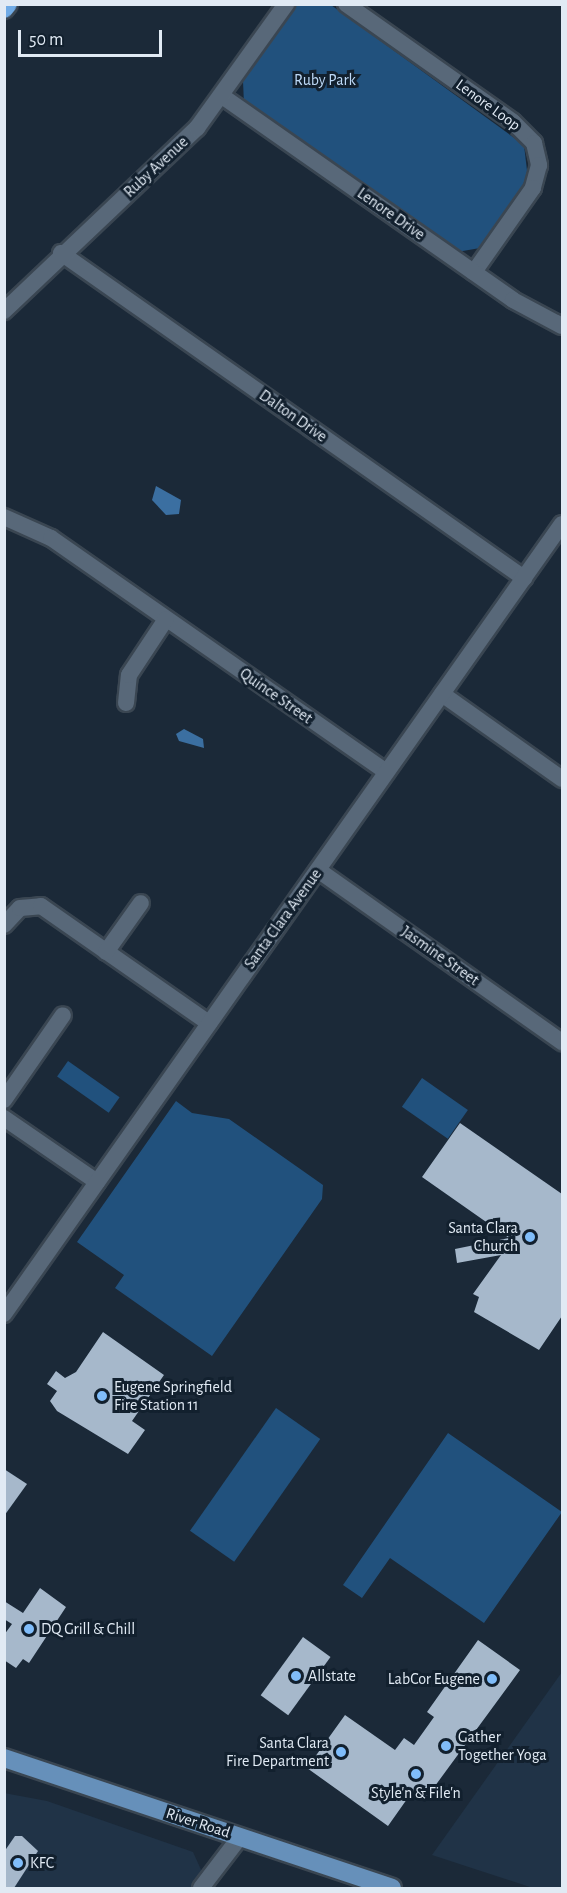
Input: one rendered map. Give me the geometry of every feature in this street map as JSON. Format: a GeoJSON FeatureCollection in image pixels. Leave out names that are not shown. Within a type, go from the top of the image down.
{"type":"FeatureCollection","features":[{"type":"Feature","properties":{"kind":"highway"},"geometry":{"type":"LineString","coordinates":[[4,9],[8,4]]}},
{"type":"Feature","properties":{"kind":"main road","name":"River Road"},"geometry":{"type":"LineString","coordinates":[[4,1758],[392,1888]]}},
{"type":"Feature","properties":{"kind":"street","name":"Ruby Avenue"},"geometry":{"type":"LineString","coordinates":[[4,311],[62,253],[184,141],[222,96],[286,4]]}},
{"type":"Feature","properties":{"kind":"street","name":"Lenore Loop"},"geometry":{"type":"LineString","coordinates":[[346,4],[513,122],[534,143],[539,165],[533,188],[474,272]]}},
{"type":"Feature","properties":{"kind":"street","name":"Lenore Drive"},"geometry":{"type":"LineString","coordinates":[[222,96],[474,272],[562,327]]}},
{"type":"Feature","properties":{"kind":"street","name":"Dalton Drive"},"geometry":{"type":"LineString","coordinates":[[62,253],[524,578]]}},
{"type":"Feature","properties":{"kind":"street","name":"Quince Street"},"geometry":{"type":"LineString","coordinates":[[4,517],[51,538],[387,772]]}},
{"type":"Feature","properties":{"kind":"street","name":"Santa Clara Avenue"},"geometry":{"type":"LineString","coordinates":[[4,1314],[562,524]]}},
{"type":"Feature","properties":{"kind":"street"},"geometry":{"type":"LineString","coordinates":[[126,703],[129,675],[166,619]]}},
{"type":"Feature","properties":{"kind":"street"},"geometry":{"type":"LineString","coordinates":[[442,694],[562,779]]}},
{"type":"Feature","properties":{"kind":"street","name":"Jasmine Street"},"geometry":{"type":"LineString","coordinates":[[318,870],[562,1042]]}},
{"type":"Feature","properties":{"kind":"street"},"geometry":{"type":"LineString","coordinates":[[106,952],[141,903]]}},
{"type":"Feature","properties":{"kind":"street"},"geometry":{"type":"LineString","coordinates":[[4,925],[20,908],[37,904],[209,1023]]}},
{"type":"Feature","properties":{"kind":"street"},"geometry":{"type":"LineString","coordinates":[[4,1100],[63,1015]]}},
{"type":"Feature","properties":{"kind":"street"},"geometry":{"type":"LineString","coordinates":[[4,1118],[97,1182]]}},
{"type":"Feature","properties":{"kind":"street"},"geometry":{"type":"LineString","coordinates":[[201,1888],[240,1837]]}},
{"type":"Feature","properties":{"kind":"shaded area"},"geometry":{"type":"Polygon","coordinates":[[[156,486],[181,500],[179,514],[166,515],[152,500],[156,486]]]}},
{"type":"Feature","properties":{"kind":"shaded area"},"geometry":{"type":"Polygon","coordinates":[[[184,729],[203,739],[204,748],[179,741],[176,734],[184,729]]]}},
{"type":"Feature","properties":{"kind":"shaded area"},"geometry":{"type":"Polygon","coordinates":[[[562,1672],[562,1888],[533,1888],[432,1855],[562,1672]]]}},
{"type":"Feature","properties":{"kind":"shaded area"},"geometry":{"type":"Polygon","coordinates":[[[4,1793],[47,1801],[193,1852],[202,1872],[196,1887],[5,1888],[4,1793]]]}},
{"type":"Feature","properties":{"kind":"green space","name":"Ruby Park"},"geometry":{"type":"Polygon","coordinates":[[[296,5],[331,5],[524,145],[528,179],[480,248],[457,252],[244,104],[243,81],[296,5]]]}},
{"type":"Feature","properties":{"kind":"green space"},"geometry":{"type":"Polygon","coordinates":[[[68,1061],[120,1097],[109,1113],[57,1077],[68,1061]]]}},
{"type":"Feature","properties":{"kind":"green space"},"geometry":{"type":"Polygon","coordinates":[[[422,1078],[468,1110],[448,1139],[402,1107],[422,1078]]]}},
{"type":"Feature","properties":{"kind":"green space"},"geometry":{"type":"Polygon","coordinates":[[[176,1101],[192,1113],[229,1119],[323,1185],[322,1199],[212,1356],[115,1288],[124,1275],[77,1242],[176,1101]]]}},
{"type":"Feature","properties":{"kind":"green space"},"geometry":{"type":"Polygon","coordinates":[[[276,1408],[320,1439],[234,1562],[190,1531],[276,1408]]]}},
{"type":"Feature","properties":{"kind":"green space"},"geometry":{"type":"Polygon","coordinates":[[[448,1433],[562,1512],[484,1623],[390,1558],[362,1598],[343,1585],[448,1433]]]}},
{"type":"Feature","properties":{"kind":"building","name":"Santa Clara Church"},"geometry":{"type":"Polygon","coordinates":[[[460,1123],[562,1194],[562,1316],[539,1350],[474,1312],[479,1297],[473,1294],[501,1255],[457,1263],[455,1249],[509,1238],[422,1177],[460,1123]]]}},
{"type":"Feature","properties":{"kind":"building","name":"Eugene Springfield Fire Station 11"},"geometry":{"type":"Polygon","coordinates":[[[103,1332],[164,1375],[132,1421],[145,1430],[128,1454],[57,1411],[50,1401],[57,1391],[47,1384],[56,1371],[65,1378],[76,1372],[103,1332]]]}},
{"type":"Feature","properties":{"kind":"building"},"geometry":{"type":"Polygon","coordinates":[[[4,1469],[27,1484],[4,1516],[4,1469]]]}},
{"type":"Feature","properties":{"kind":"building","name":"DQ Grill & Chill"},"geometry":{"type":"Polygon","coordinates":[[[40,1588],[66,1607],[29,1663],[23,1659],[16,1668],[4,1660],[4,1635],[12,1624],[4,1619],[4,1601],[23,1613],[40,1588]]]}},
{"type":"Feature","properties":{"kind":"building","name":"Allstate"},"geometry":{"type":"Polygon","coordinates":[[[303,1637],[331,1657],[288,1715],[261,1695],[303,1637]]]}},
{"type":"Feature","properties":{"kind":"building"},"geometry":{"type":"Polygon","coordinates":[[[478,1640],[520,1670],[424,1801],[412,1792],[388,1826],[307,1768],[345,1715],[395,1750],[404,1738],[414,1745],[434,1717],[427,1712],[478,1640]]]}},
{"type":"Feature","properties":{"kind":"building","name":"KFC"},"geometry":{"type":"Polygon","coordinates":[[[15,1836],[22,1836],[38,1851],[14,1888],[4,1888],[4,1852],[15,1836]]]}},
{"type":"Feature","properties":{"kind":"place","name":"Santa Clara Church"},"geometry":{"type":"Point","coordinates":[530,1237]}},
{"type":"Feature","properties":{"kind":"place","name":"Eugene Springfield Fire Station 11"},"geometry":{"type":"Point","coordinates":[102,1396]}},
{"type":"Feature","properties":{"kind":"place","name":"DQ Grill & Chill"},"geometry":{"type":"Point","coordinates":[29,1629]}},
{"type":"Feature","properties":{"kind":"place","name":"Allstate"},"geometry":{"type":"Point","coordinates":[296,1676]}},
{"type":"Feature","properties":{"kind":"place","name":"LabCor Eugene"},"geometry":{"type":"Point","coordinates":[492,1679]}},
{"type":"Feature","properties":{"kind":"place","name":"Gather Together Yoga"},"geometry":{"type":"Point","coordinates":[446,1746]}},
{"type":"Feature","properties":{"kind":"place","name":"Santa Clara Fire Department"},"geometry":{"type":"Point","coordinates":[341,1752]}},
{"type":"Feature","properties":{"kind":"place","name":"Style'n & File'n"},"geometry":{"type":"Point","coordinates":[416,1774]}},
{"type":"Feature","properties":{"kind":"place","name":"KFC"},"geometry":{"type":"Point","coordinates":[18,1863]}}]}
